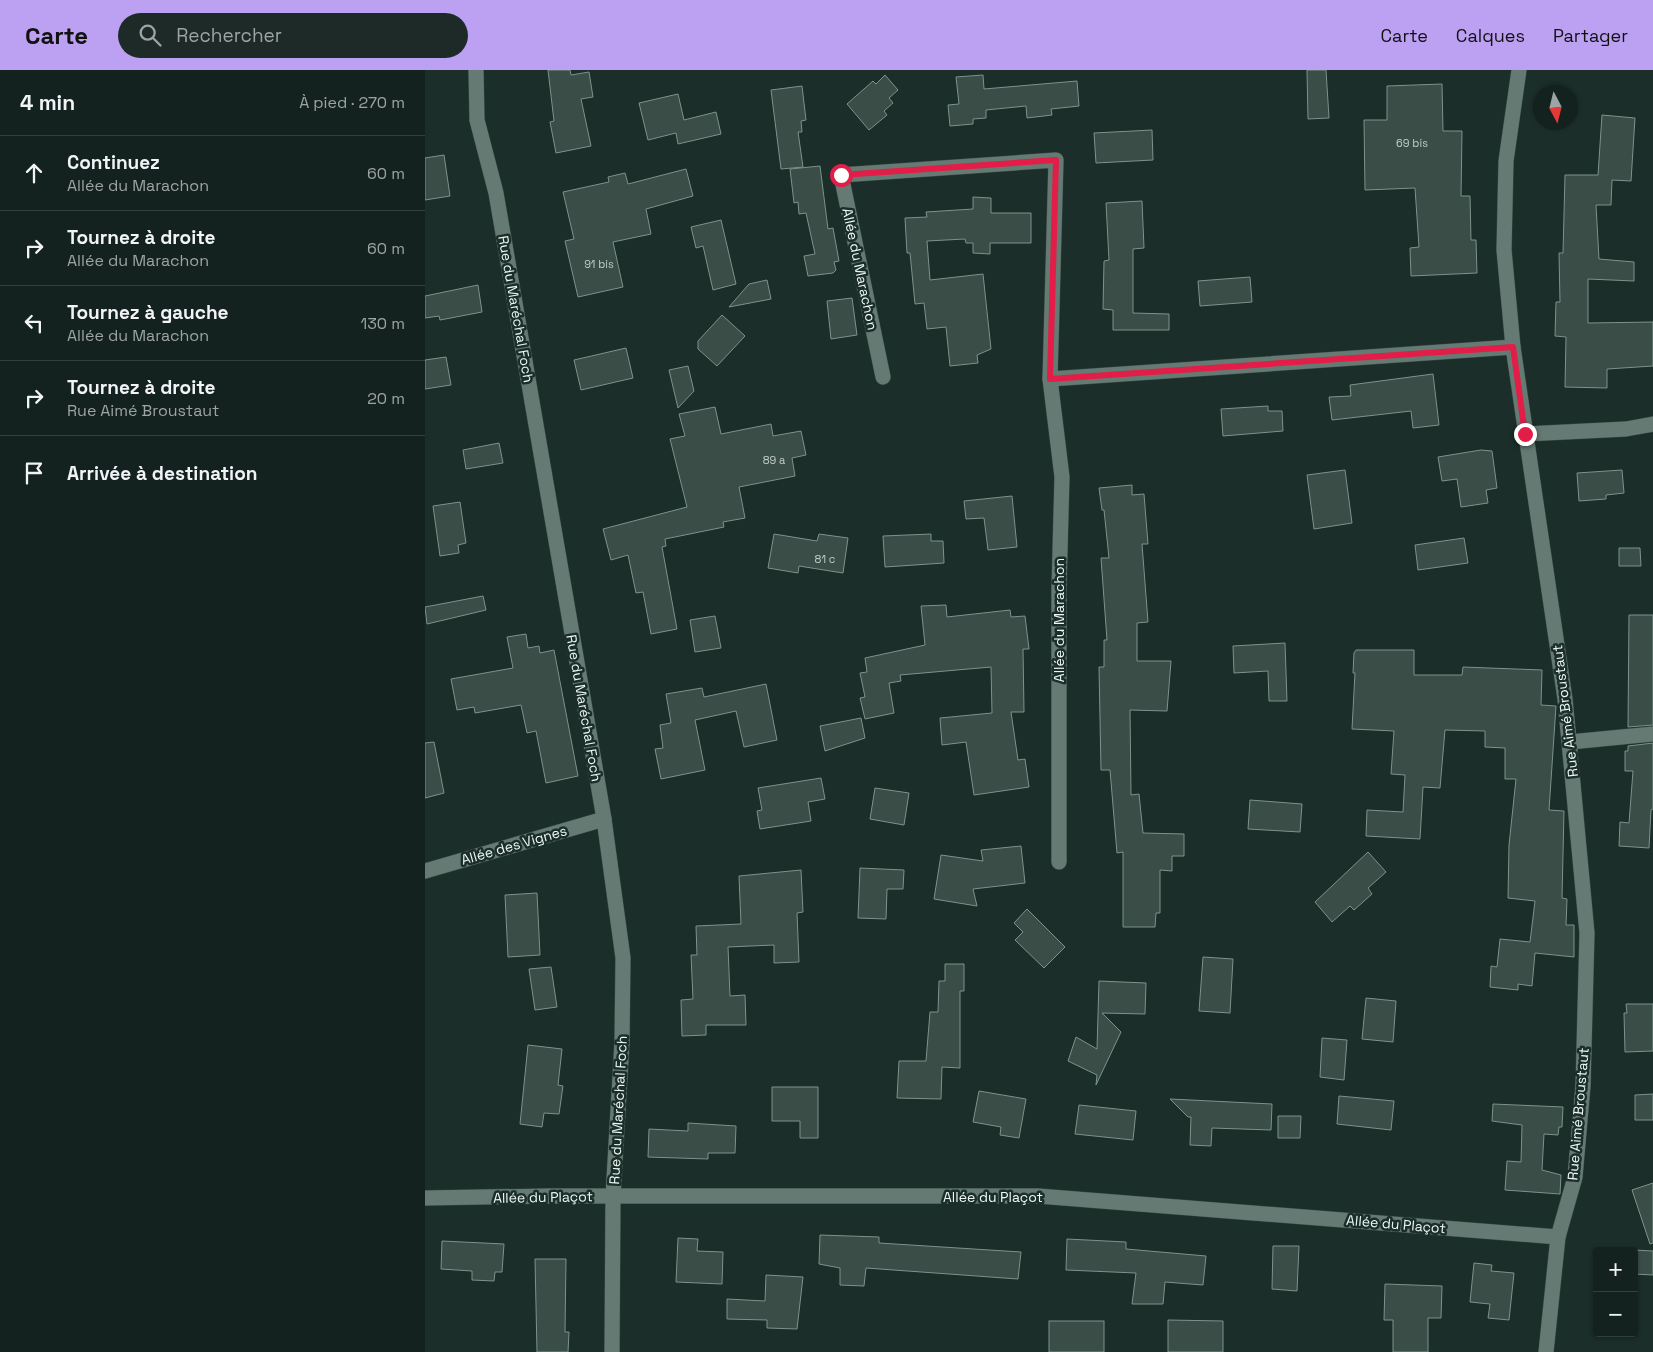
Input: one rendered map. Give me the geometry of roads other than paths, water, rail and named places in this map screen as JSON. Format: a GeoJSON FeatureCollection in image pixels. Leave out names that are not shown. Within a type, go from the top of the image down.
{"type":"FeatureCollection","features":[{"type":"Feature","properties":{"kind":"street","name":"Rue du Maréchal Foch"},"geometry":{"type":"LineString","coordinates":[[476,70],[477,120],[496,193],[604,818],[623,958],[622,1042],[613,1196],[612,1352]]}},
{"type":"Feature","properties":{"kind":"street","name":"Rue Aimé Broustaut"},"geometry":{"type":"LineString","coordinates":[[1519,70],[1506,161],[1504,250],[1513,347],[1569,742],[1587,943],[1583,1086],[1575,1177],[1559,1237],[1546,1352]]}},
{"type":"Feature","properties":{"kind":"street","name":"Allée du Marachon"},"geometry":{"type":"LineString","coordinates":[[883,377],[841,175],[1056,160],[1050,379],[1062,477],[1059,588],[1059,862]]}},
{"type":"Feature","properties":{"kind":"street"},"geometry":{"type":"LineString","coordinates":[[1050,379],[1513,347]]}},
{"type":"Feature","properties":{"kind":"street"},"geometry":{"type":"LineString","coordinates":[[1525,434],[1626,429],[1653,424]]}},
{"type":"Feature","properties":{"kind":"street"},"geometry":{"type":"LineString","coordinates":[[1569,742],[1653,734]]}},
{"type":"Feature","properties":{"kind":"street","name":"Allée des Vignes"},"geometry":{"type":"LineString","coordinates":[[425,871],[604,818]]}},
{"type":"Feature","properties":{"kind":"street","name":"Allée du Plaçot"},"geometry":{"type":"LineString","coordinates":[[425,1198],[1038,1196],[1559,1237]]}}]}
